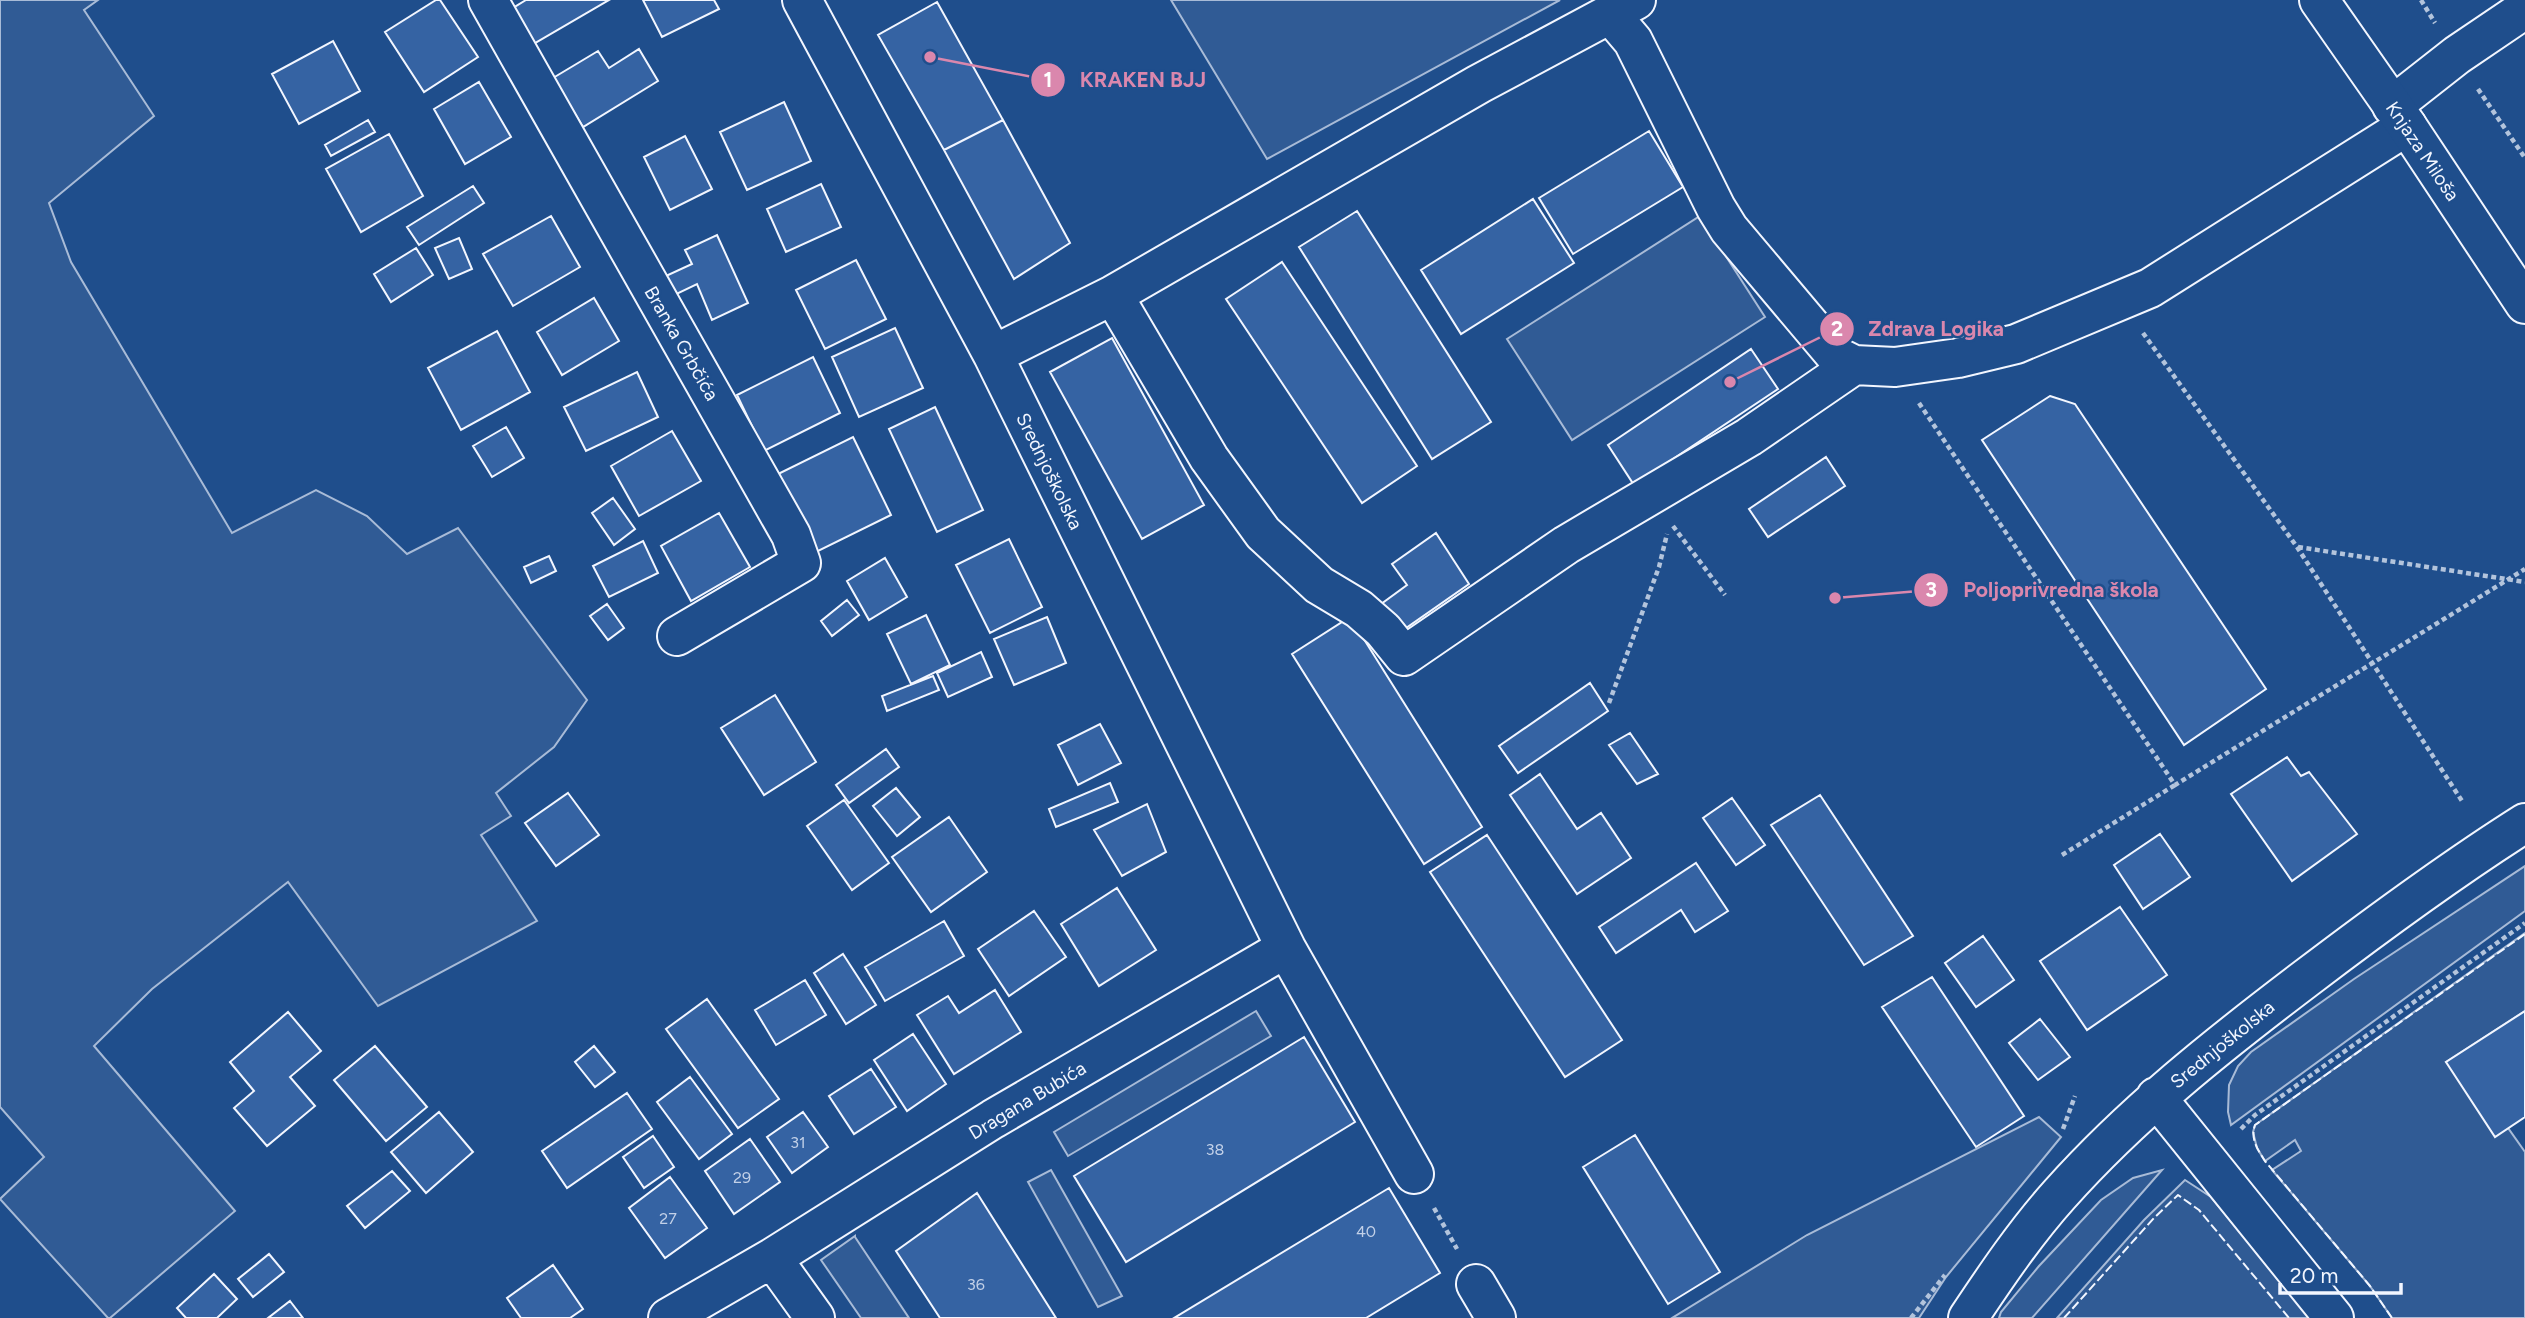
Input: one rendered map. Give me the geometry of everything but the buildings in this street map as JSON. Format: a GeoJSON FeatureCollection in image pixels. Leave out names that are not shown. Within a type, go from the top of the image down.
{"type":"FeatureCollection","features":[{"type":"Feature","properties":{"kind":"street","name":"Branka Grbčića"},"geometry":{"type":"LineString","coordinates":[[488,0],[790,535],[801,563],[677,636]]}},
{"type":"Feature","properties":{"kind":"street","name":"Srednjoškolska"},"geometry":{"type":"LineString","coordinates":[[802,0],[993,355],[1286,948],[1414,1174]]}},
{"type":"Feature","properties":{"kind":"street","name":"Knjaza Miloša"},"geometry":{"type":"LineString","coordinates":[[2319,0],[2525,304]]}},
{"type":"Feature","properties":{"kind":"street"},"geometry":{"type":"LineString","coordinates":[[993,355],[1114,296],[1479,84],[1624,7],[1633,41],[1716,208],[1729,229],[1836,356],[1854,365],[1895,367],[1958,358],[2016,344],[2150,288],[2399,116],[2457,55],[2525,9]]}},
{"type":"Feature","properties":{"kind":"street"},"geometry":{"type":"LineString","coordinates":[[1114,296],[1209,458],[1263,533],[1319,585],[1367,616],[1404,656],[1566,545],[1749,437],[1854,365]]}},
{"type":"Feature","properties":{"kind":"street","name":"Srednjoškolska"},"geometry":{"type":"LineString","coordinates":[[1968,1318],[1998,1272],[2059,1195],[2156,1097],[2342,950],[2525,823]]}},
{"type":"Feature","properties":{"kind":"street","name":"Dragana Bubića"},"geometry":{"type":"LineString","coordinates":[[668,1318],[772,1258],[993,1119],[1286,948]]}},
{"type":"Feature","properties":{"kind":"street"},"geometry":{"type":"LineString","coordinates":[[2156,1097],[2334,1318]]}},
{"type":"Feature","properties":{"kind":"street"},"geometry":{"type":"LineString","coordinates":[[772,1258],[815,1318]]}},
{"type":"Feature","properties":{"kind":"street"},"geometry":{"type":"LineString","coordinates":[[1476,1284],[1496,1318]]}},
{"type":"Feature","properties":{"kind":"path"},"geometry":{"type":"LineString","coordinates":[[2137,325],[2297,547],[2462,801]]}},
{"type":"Feature","properties":{"kind":"path"},"geometry":{"type":"LineString","coordinates":[[1895,367],[2175,785]]}},
{"type":"Feature","properties":{"kind":"path"},"geometry":{"type":"LineString","coordinates":[[1609,703],[1658,568],[1670,523],[1725,595]]}},
{"type":"Feature","properties":{"kind":"path"},"geometry":{"type":"LineString","coordinates":[[2297,547],[2525,582]]}},
{"type":"Feature","properties":{"kind":"path"},"geometry":{"type":"LineString","coordinates":[[2063,855],[2525,569]]}},
{"type":"Feature","properties":{"kind":"path"},"geometry":{"type":"LineString","coordinates":[[2241,1129],[2255,1115],[2525,923]]}},
{"type":"Feature","properties":{"kind":"path"},"geometry":{"type":"LineString","coordinates":[[2058,1135],[2064,1127],[2075,1096]]}},
{"type":"Feature","properties":{"kind":"path"},"geometry":{"type":"LineString","coordinates":[[1414,1174],[1476,1284]]}},
{"type":"Feature","properties":{"kind":"path"},"geometry":{"type":"LineString","coordinates":[[1911,1318],[1916,1312]]}},
{"type":"Feature","properties":{"kind":"shaded area"},"geometry":{"type":"Polygon","coordinates":[[[0,0],[98,0],[84,10],[154,116],[49,203],[71,262],[232,533],[316,490],[367,516],[407,554],[458,528],[587,700],[554,747],[496,793],[511,816],[481,835],[537,921],[378,1006],[288,882],[152,989],[94,1046],[235,1211],[110,1318],[0,1199],[44,1157],[0,1107],[0,0]]]}},
{"type":"Feature","properties":{"kind":"shaded area"},"geometry":{"type":"Polygon","coordinates":[[[1171,0],[1560,0],[1267,159],[1171,0]]]}},
{"type":"Feature","properties":{"kind":"shaded area"},"geometry":{"type":"Polygon","coordinates":[[[1700,216],[1765,317],[1572,440],[1507,339],[1700,216]]]}},
{"type":"Feature","properties":{"kind":"shaded area"},"geometry":{"type":"Polygon","coordinates":[[[2525,866],[2525,911],[2231,1125],[2228,1112],[2229,1085],[2238,1066],[2251,1052],[2354,979],[2525,866]]]}},
{"type":"Feature","properties":{"kind":"shaded area"},"geometry":{"type":"Polygon","coordinates":[[[2525,933],[2525,1011],[2446,1062],[2508,1128],[2525,1152],[2525,1318],[2392,1318],[2370,1286],[2272,1170],[2301,1151],[2295,1140],[2265,1161],[2257,1148],[2253,1132],[2255,1125],[2525,933]]]}},
{"type":"Feature","properties":{"kind":"shaded area"},"geometry":{"type":"Polygon","coordinates":[[[1256,1011],[1271,1036],[1068,1156],[1054,1132],[1256,1011]]]}},
{"type":"Feature","properties":{"kind":"shaded area"},"geometry":{"type":"Polygon","coordinates":[[[2039,1117],[2061,1137],[1946,1277],[1919,1318],[1672,1318],[1807,1235],[2039,1117]]]}},
{"type":"Feature","properties":{"kind":"shaded area"},"geometry":{"type":"Polygon","coordinates":[[[1051,1170],[1122,1296],[1098,1307],[1028,1182],[1051,1170]]]}},
{"type":"Feature","properties":{"kind":"shaded area"},"geometry":{"type":"Polygon","coordinates":[[[2162,1170],[2032,1318],[1999,1318],[2039,1266],[2101,1200],[2133,1178],[2162,1170]]]}},
{"type":"Feature","properties":{"kind":"shaded area"},"geometry":{"type":"Polygon","coordinates":[[[2185,1180],[2211,1197],[2311,1318],[2057,1318],[2144,1220],[2185,1180]]]}},
{"type":"Feature","properties":{"kind":"shaded area"},"geometry":{"type":"Polygon","coordinates":[[[855,1236],[909,1318],[861,1318],[821,1260],[855,1236]]]}},
{"type":"Feature","properties":{"kind":"fence"},"geometry":{"type":"LineString","coordinates":[[2392,1318],[2370,1286],[2265,1161],[2254,1140],[2255,1125],[2525,934]]}},
{"type":"Feature","properties":{"kind":"fence"},"geometry":{"type":"LineString","coordinates":[[2064,1318],[2178,1195],[2199,1210],[2289,1318]]}},
{"type":"Feature","properties":{"kind":"place","name":"KRAKEN BJJ"},"geometry":{"type":"Point","coordinates":[930,57]}},
{"type":"Feature","properties":{"kind":"place","name":"Zdrava Logika"},"geometry":{"type":"Point","coordinates":[1730,382]}},
{"type":"Feature","properties":{"kind":"place","name":"Poljoprivredna škola"},"geometry":{"type":"Point","coordinates":[1835,598]}}]}
